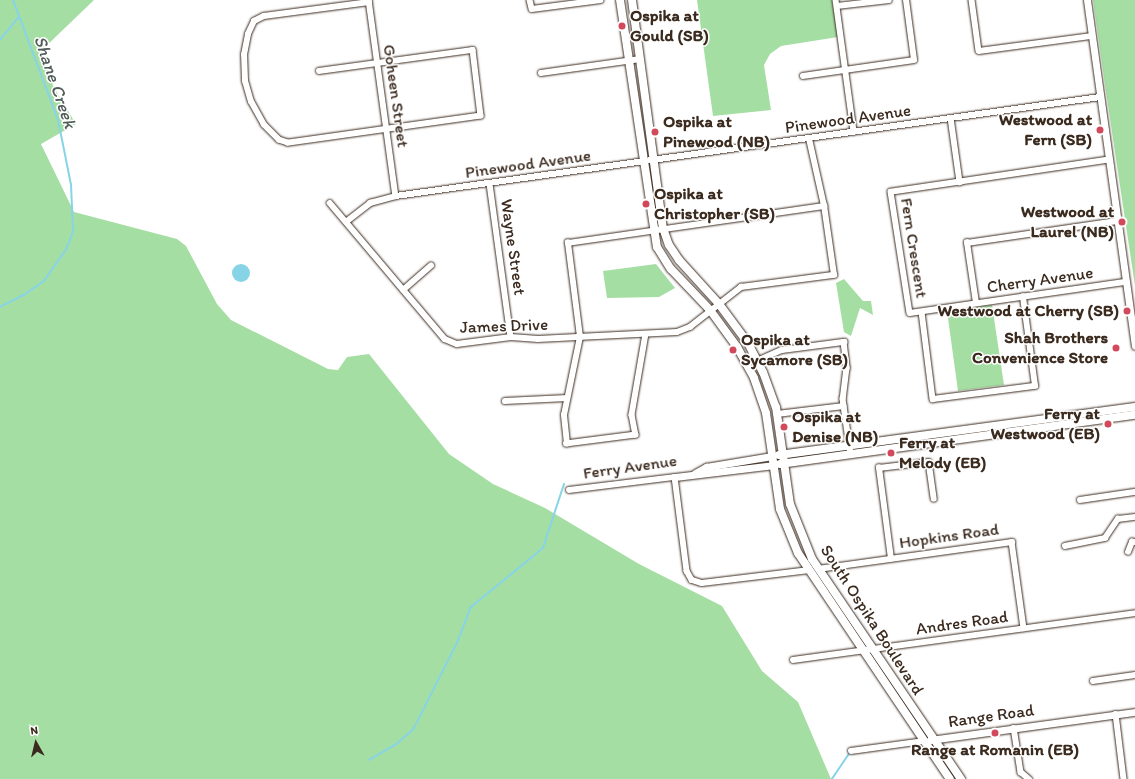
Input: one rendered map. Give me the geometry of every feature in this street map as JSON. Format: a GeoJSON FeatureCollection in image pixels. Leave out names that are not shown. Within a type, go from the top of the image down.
{"type":"FeatureCollection","features":[{"type":"Feature","properties":{"kind":"main road","name":"South Ospika Boulevard"},"geometry":{"type":"LineString","coordinates":[[620,0],[653,229],[657,247],[671,269],[710,310],[737,347],[754,378],[766,413],[780,509],[798,553],[950,779]]}},
{"type":"Feature","properties":{"kind":"main road","name":"South Ospika Boulevard"},"geometry":{"type":"LineString","coordinates":[[632,0],[663,228],[669,245],[679,260],[718,304],[757,361],[777,414],[790,504],[812,560],[961,779]]}},
{"type":"Feature","properties":{"kind":"main road","name":"Ferry Avenue"},"geometry":{"type":"LineString","coordinates":[[850,450],[1135,407]]}},
{"type":"Feature","properties":{"kind":"main road","name":"Ferry Avenue"},"geometry":{"type":"LineString","coordinates":[[773,460],[1135,415]]}},
{"type":"Feature","properties":{"kind":"street"},"geometry":{"type":"LineString","coordinates":[[530,0],[532,9],[600,0]]}},
{"type":"Feature","properties":{"kind":"street"},"geometry":{"type":"LineString","coordinates":[[836,0],[854,132]]}},
{"type":"Feature","properties":{"kind":"street"},"geometry":{"type":"LineString","coordinates":[[837,6],[889,0]]}},
{"type":"Feature","properties":{"kind":"street"},"geometry":{"type":"LineString","coordinates":[[803,76],[914,60],[906,0]]}},
{"type":"Feature","properties":{"kind":"street"},"geometry":{"type":"LineString","coordinates":[[972,0],[979,51],[1092,36]]}},
{"type":"Feature","properties":{"kind":"street"},"geometry":{"type":"LineString","coordinates":[[1087,0],[1135,346]]}},
{"type":"Feature","properties":{"kind":"street"},"geometry":{"type":"LineString","coordinates":[[319,71],[473,50],[481,116],[288,143],[278,140],[264,125],[251,102],[245,81],[244,55],[248,34],[254,21],[264,16],[369,1]]}},
{"type":"Feature","properties":{"kind":"street","name":"Goheen Street"},"geometry":{"type":"LineString","coordinates":[[369,1],[396,196]]}},
{"type":"Feature","properties":{"kind":"street"},"geometry":{"type":"LineString","coordinates":[[542,73],[640,59]]}},
{"type":"Feature","properties":{"kind":"street","name":"Pinewood Avenue"},"geometry":{"type":"LineString","coordinates":[[346,222],[370,203],[396,196],[654,161],[1100,97]]}},
{"type":"Feature","properties":{"kind":"street"},"geometry":{"type":"LineString","coordinates":[[951,118],[960,182]]}},
{"type":"Feature","properties":{"kind":"street"},"geometry":{"type":"LineString","coordinates":[[646,334],[632,415],[636,435],[566,444],[564,415],[580,337],[568,243],[653,229],[824,206],[809,138]]}},
{"type":"Feature","properties":{"kind":"street","name":"Fern Crescent"},"geometry":{"type":"LineString","coordinates":[[910,313],[891,192],[1109,160]]}},
{"type":"Feature","properties":{"kind":"street","name":"Wayne Street"},"geometry":{"type":"LineString","coordinates":[[490,184],[511,336]]}},
{"type":"Feature","properties":{"kind":"street","name":"James Drive"},"geometry":{"type":"LineString","coordinates":[[330,203],[445,339],[457,344],[511,336],[538,339],[677,332],[690,327],[741,287],[834,275],[824,206]]}},
{"type":"Feature","properties":{"kind":"street"},"geometry":{"type":"LineString","coordinates":[[976,303],[968,243],[1118,221]]}},
{"type":"Feature","properties":{"kind":"street"},"geometry":{"type":"LineString","coordinates":[[403,290],[432,266]]}},
{"type":"Feature","properties":{"kind":"street","name":"Cherry Avenue"},"geometry":{"type":"LineString","coordinates":[[910,313],[1126,282]]}},
{"type":"Feature","properties":{"kind":"street"},"geometry":{"type":"LineString","coordinates":[[922,312],[933,399],[1035,386],[1023,297]]}},
{"type":"Feature","properties":{"kind":"street"},"geometry":{"type":"LineString","coordinates":[[757,361],[782,350],[844,342],[847,368],[844,406],[850,450]]}},
{"type":"Feature","properties":{"kind":"street"},"geometry":{"type":"LineString","coordinates":[[505,401],[567,398]]}},
{"type":"Feature","properties":{"kind":"street"},"geometry":{"type":"LineString","coordinates":[[777,414],[844,406]]}},
{"type":"Feature","properties":{"kind":"street","name":"Ferry Avenue"},"geometry":{"type":"LineString","coordinates":[[569,490],[674,477],[695,473],[706,467],[773,460]]}},
{"type":"Feature","properties":{"kind":"street","name":"Hopkins Road"},"geometry":{"type":"LineString","coordinates":[[891,559],[879,468],[929,462],[934,499]]}},
{"type":"Feature","properties":{"kind":"street"},"geometry":{"type":"LineString","coordinates":[[674,477],[687,571],[692,580],[702,583],[809,570]]}},
{"type":"Feature","properties":{"kind":"street"},"geometry":{"type":"LineString","coordinates":[[1080,500],[1135,492]]}},
{"type":"Feature","properties":{"kind":"street"},"geometry":{"type":"LineString","coordinates":[[1065,546],[1105,538],[1118,519],[1135,517]]}},
{"type":"Feature","properties":{"kind":"street","name":"Hopkins Road"},"geometry":{"type":"LineString","coordinates":[[818,569],[1012,542],[1024,628]]}},
{"type":"Feature","properties":{"kind":"street"},"geometry":{"type":"LineString","coordinates":[[1128,552],[1132,542],[1135,542]]}},
{"type":"Feature","properties":{"kind":"street","name":"Andres Road"},"geometry":{"type":"LineString","coordinates":[[793,660],[1135,613]]}},
{"type":"Feature","properties":{"kind":"street"},"geometry":{"type":"LineString","coordinates":[[1093,681],[1135,675]]}},
{"type":"Feature","properties":{"kind":"street","name":"Range Road"},"geometry":{"type":"LineString","coordinates":[[851,751],[1135,712]]}},
{"type":"Feature","properties":{"kind":"street"},"geometry":{"type":"LineString","coordinates":[[1116,714],[1124,779]]}},
{"type":"Feature","properties":{"kind":"street"},"geometry":{"type":"LineString","coordinates":[[1014,728],[1021,772],[1029,779]]}},
{"type":"Feature","properties":{"kind":"green space"},"geometry":{"type":"Polygon","coordinates":[[[0,0],[94,0],[43,49],[53,86],[76,124],[41,144],[74,212],[177,239],[186,246],[217,304],[231,320],[328,369],[338,370],[347,357],[369,354],[449,454],[493,484],[545,508],[639,564],[722,606],[762,671],[798,702],[831,779],[0,779],[0,0]]]}},
{"type":"Feature","properties":{"kind":"green space"},"geometry":{"type":"Polygon","coordinates":[[[697,0],[832,0],[838,37],[781,46],[770,54],[764,65],[771,110],[713,116],[697,0]]]}},
{"type":"Feature","properties":{"kind":"green space"},"geometry":{"type":"Polygon","coordinates":[[[1093,0],[1135,0],[1135,286],[1106,92],[1093,0]]]}},
{"type":"Feature","properties":{"kind":"green space"},"geometry":{"type":"Polygon","coordinates":[[[656,264],[675,288],[659,297],[607,298],[603,271],[656,264]]]}},
{"type":"Feature","properties":{"kind":"green space"},"geometry":{"type":"Polygon","coordinates":[[[844,279],[863,301],[871,301],[873,315],[860,308],[851,336],[844,332],[836,283],[844,279]]]}},
{"type":"Feature","properties":{"kind":"green space"},"geometry":{"type":"Polygon","coordinates":[[[992,305],[1004,385],[958,391],[947,311],[992,305]]]}},
{"type":"Feature","properties":{"kind":"water"},"geometry":{"type":"Polygon","coordinates":[[[237,264],[245,264],[250,269],[248,280],[245,282],[237,282],[232,277],[232,269],[237,264]]]}},
{"type":"Feature","properties":{"kind":"waterway","name":"Shane Creek"},"geometry":{"type":"LineString","coordinates":[[0,307],[24,295],[44,281],[66,250],[73,232],[71,185],[58,120],[13,0]]}},
{"type":"Feature","properties":{"kind":"waterway"},"geometry":{"type":"LineString","coordinates":[[0,40],[18,18]]}},
{"type":"Feature","properties":{"kind":"waterway"},"geometry":{"type":"LineString","coordinates":[[369,760],[395,745],[413,730],[457,643],[471,607],[543,548],[564,484]]}},
{"type":"Feature","properties":{"kind":"waterway"},"geometry":{"type":"LineString","coordinates":[[832,779],[850,752]]}},
{"type":"Feature","properties":{"kind":"place","name":"Ospika at Gould (SB)"},"geometry":{"type":"Point","coordinates":[622,26]}},
{"type":"Feature","properties":{"kind":"place","name":"Westwood at Fern (SB)"},"geometry":{"type":"Point","coordinates":[1100,130]}},
{"type":"Feature","properties":{"kind":"place","name":"Ospika at Pinewood (NB)"},"geometry":{"type":"Point","coordinates":[655,132]}},
{"type":"Feature","properties":{"kind":"place","name":"Ospika at Christopher (SB)"},"geometry":{"type":"Point","coordinates":[646,204]}},
{"type":"Feature","properties":{"kind":"place","name":"Westwood at Laurel (NB)"},"geometry":{"type":"Point","coordinates":[1122,222]}},
{"type":"Feature","properties":{"kind":"place","name":"Westwood at Cherry (SB)"},"geometry":{"type":"Point","coordinates":[1127,311]}},
{"type":"Feature","properties":{"kind":"place","name":"Shah Brothers Convenience Store"},"geometry":{"type":"Point","coordinates":[1116,348]}},
{"type":"Feature","properties":{"kind":"place","name":"Ospika at Sycamore (SB)"},"geometry":{"type":"Point","coordinates":[733,350]}},
{"type":"Feature","properties":{"kind":"place","name":"Ferry at Westwood (EB)"},"geometry":{"type":"Point","coordinates":[1108,424]}},
{"type":"Feature","properties":{"kind":"place","name":"Ospika at Denise (NB)"},"geometry":{"type":"Point","coordinates":[784,427]}},
{"type":"Feature","properties":{"kind":"place","name":"Ferry at Melody (EB)"},"geometry":{"type":"Point","coordinates":[891,453]}},
{"type":"Feature","properties":{"kind":"place","name":"Range at Romanin (EB)"},"geometry":{"type":"Point","coordinates":[995,733]}}]}
